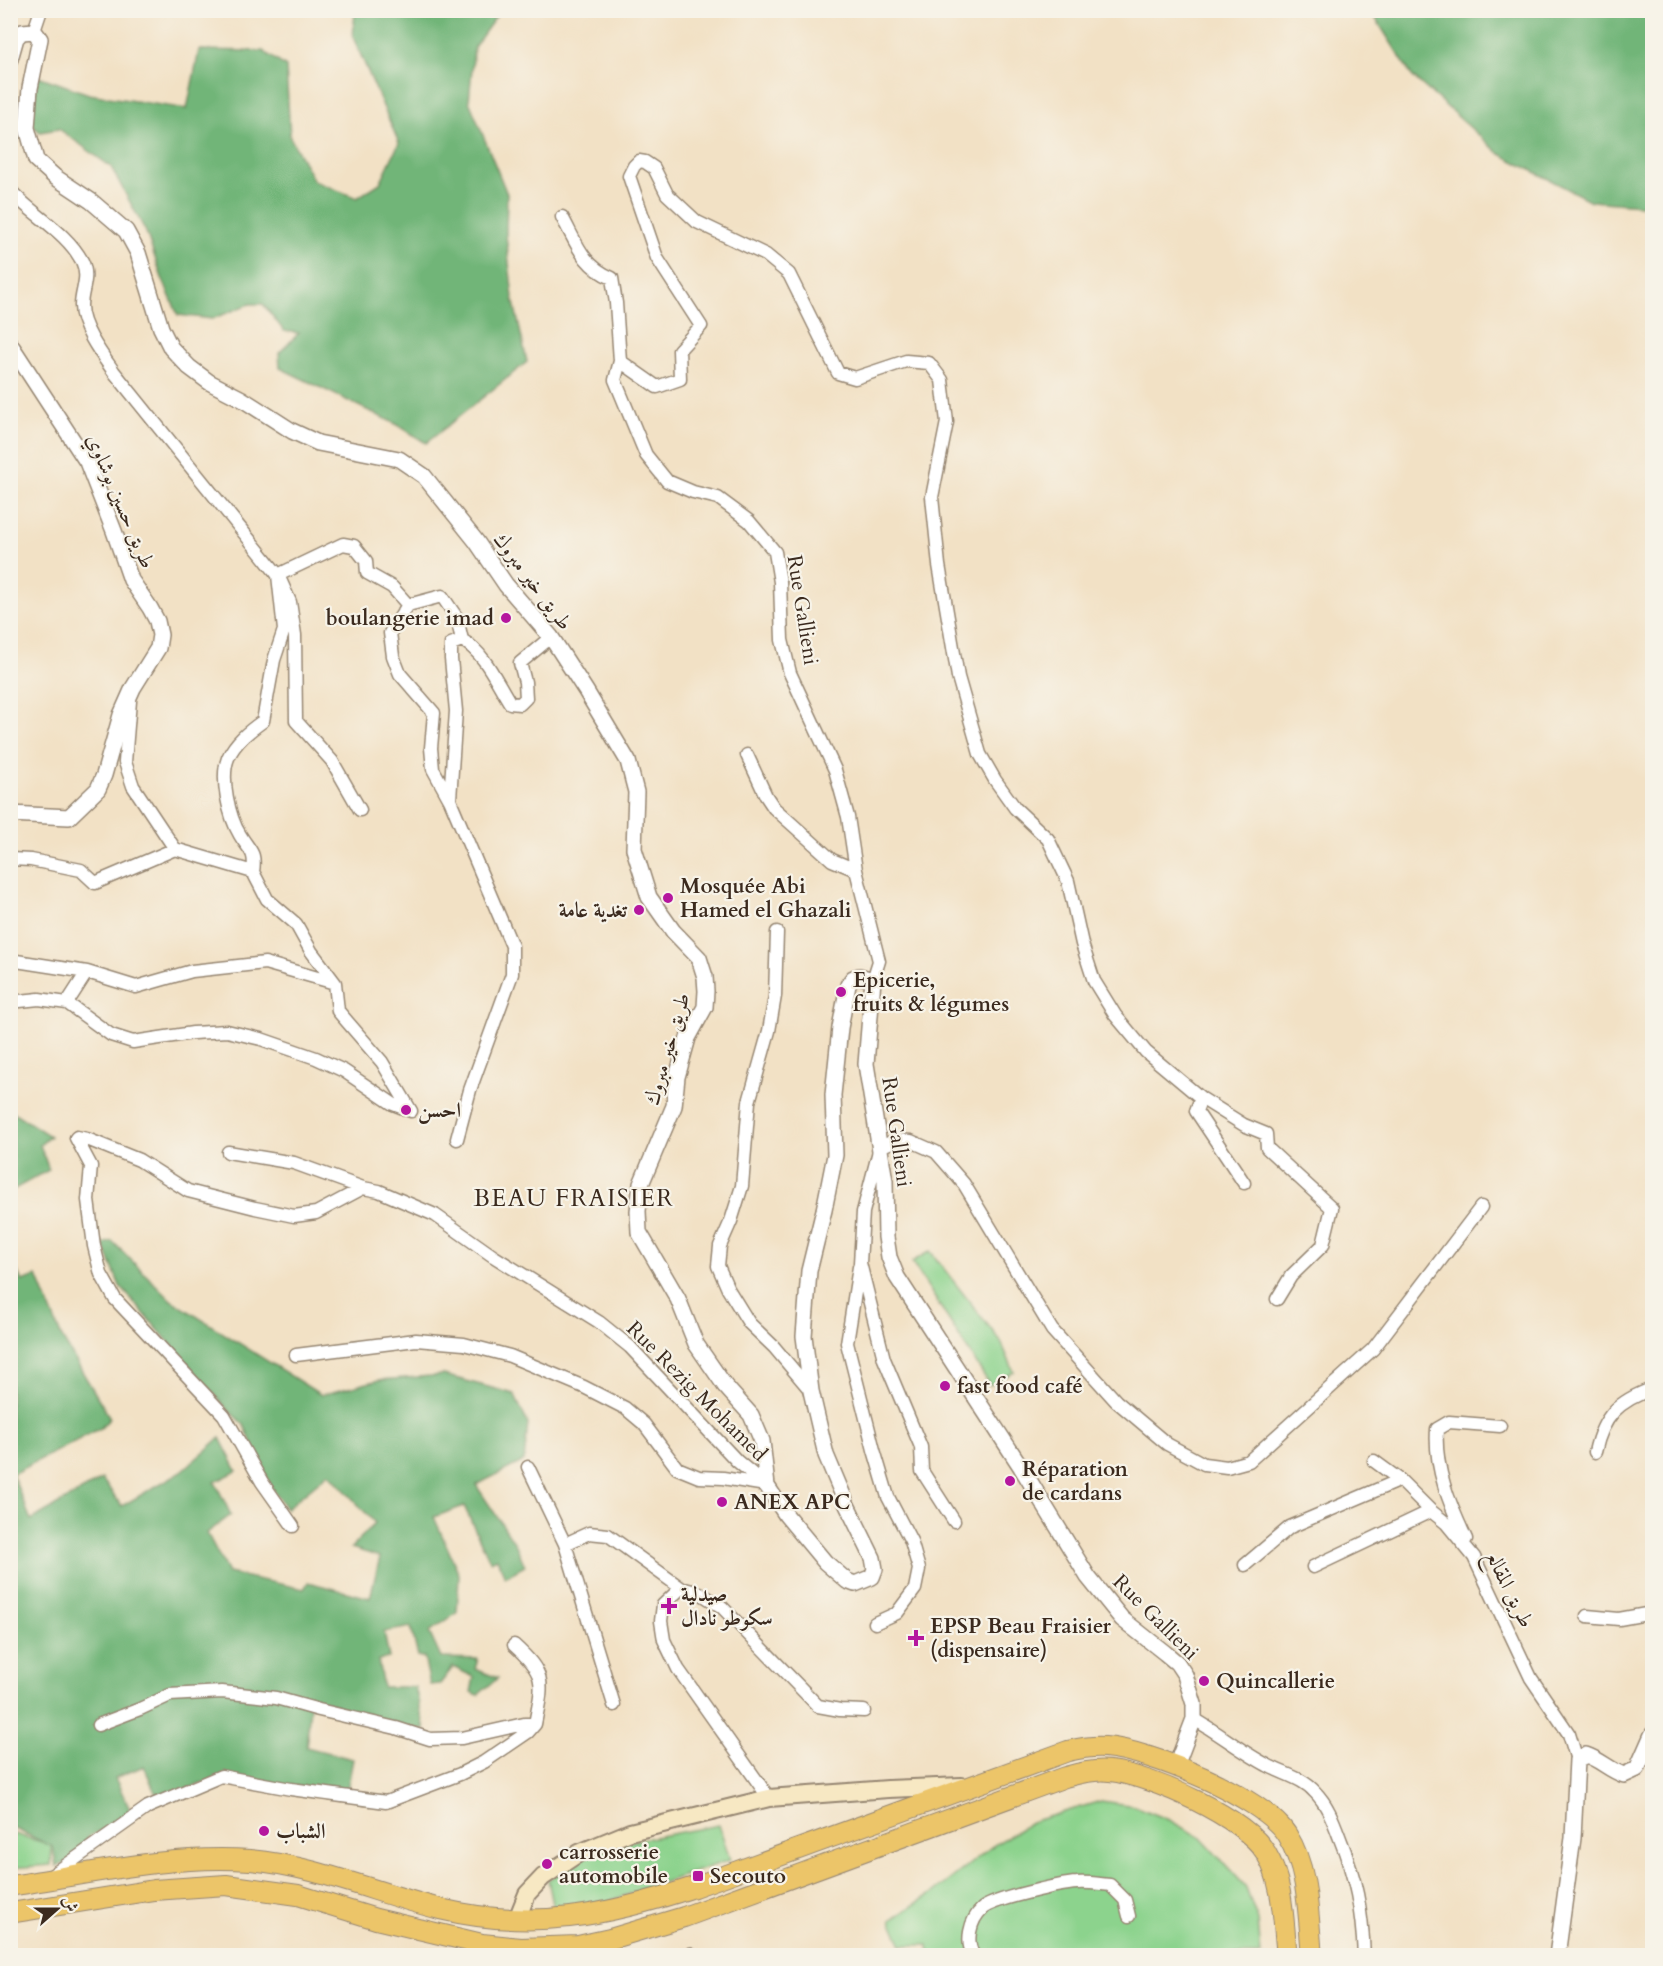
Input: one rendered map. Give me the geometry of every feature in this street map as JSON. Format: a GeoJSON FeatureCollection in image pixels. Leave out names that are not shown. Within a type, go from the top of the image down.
{"type":"FeatureCollection","features":[{"type":"Feature","properties":{"kind":"highway"},"geometry":{"type":"LineString","coordinates":[[10,1886],[204,1859],[251,1860],[296,1867],[441,1909],[474,1915],[517,1920],[587,1916],[644,1904],[1068,1751],[1093,1746],[1129,1750],[1176,1766],[1243,1797],[1270,1815],[1283,1829],[1294,1847],[1305,1886],[1312,1956]]}},
{"type":"Feature","properties":{"kind":"highway"},"geometry":{"type":"LineString","coordinates":[[10,1913],[154,1890],[226,1885],[298,1895],[376,1918],[482,1944],[521,1948],[578,1946],[684,1917],[1065,1777],[1100,1771],[1137,1777],[1173,1791],[1231,1821],[1258,1842],[1272,1864],[1278,1884],[1287,1956]]}},
{"type":"Feature","properties":{"kind":"main road"},"geometry":{"type":"LineString","coordinates":[[517,1920],[527,1894],[543,1877],[579,1853],[630,1832],[768,1798],[888,1789],[972,1786]]}},
{"type":"Feature","properties":{"kind":"street"},"geometry":{"type":"LineString","coordinates":[[10,59],[16,38],[22,32],[34,32],[41,10]]}},
{"type":"Feature","properties":{"kind":"street","name":"طريق خير مبروك"},"geometry":{"type":"LineString","coordinates":[[34,32],[40,39],[30,88],[27,128],[36,160],[43,168],[91,201],[126,231],[138,253],[161,328],[171,348],[189,367],[209,382],[242,399],[292,431],[318,443],[399,459],[424,476],[461,522],[506,585],[551,638],[628,761],[636,792],[634,849],[649,897],[673,931],[699,958],[705,977],[705,1007],[688,1038],[677,1077],[674,1106],[641,1184],[638,1211],[639,1232],[678,1299],[696,1344],[725,1386],[751,1415],[762,1441],[767,1485],[786,1515],[825,1562],[847,1581],[855,1584],[872,1576],[875,1569],[873,1558],[826,1455],[811,1391],[804,1336],[809,1270],[835,1155],[833,1095],[840,1028],[850,982],[859,976],[873,980]]}},
{"type":"Feature","properties":{"kind":"street"},"geometry":{"type":"LineString","coordinates":[[562,217],[586,260],[597,272],[612,278],[620,361],[657,387],[680,379],[679,350],[701,326],[657,258],[629,176],[639,161],[654,168],[667,194],[697,222],[766,255],[789,274],[838,373],[855,378],[906,361],[929,363],[942,380],[947,422],[932,497],[939,565],[958,677],[980,754],[1015,808],[1048,839],[1068,880],[1082,944],[1095,981],[1115,1015],[1146,1052],[1201,1098],[1244,1125],[1266,1134],[1267,1148],[1332,1208],[1323,1245],[1291,1276],[1277,1299]]}},
{"type":"Feature","properties":{"kind":"street"},"geometry":{"type":"LineString","coordinates":[[10,190],[23,205],[51,225],[83,263],[87,280],[81,307],[92,341],[114,372],[278,575],[290,602],[295,635],[296,721],[332,761],[360,810]]}},
{"type":"Feature","properties":{"kind":"street","name":"طريق حسين بوشاوي"},"geometry":{"type":"LineString","coordinates":[[10,344],[87,462],[130,580],[157,621],[160,635],[158,648],[130,694],[121,715],[98,789],[69,817],[10,814]]}},
{"type":"Feature","properties":{"kind":"street","name":"Rue Gallieni"},"geometry":{"type":"LineString","coordinates":[[620,361],[615,380],[646,455],[667,481],[693,492],[718,498],[749,521],[775,552],[780,582],[782,640],[790,673],[835,770],[848,817],[856,870],[879,961],[873,980],[866,1064],[885,1181],[886,1237],[889,1257],[897,1277],[1021,1467],[1088,1577],[1122,1619],[1165,1653],[1185,1675],[1194,1704],[1194,1719],[1176,1766]]}},
{"type":"Feature","properties":{"kind":"street"},"geometry":{"type":"LineString","coordinates":[[278,575],[344,544],[354,546],[366,561],[367,573],[392,586],[408,605]]}},
{"type":"Feature","properties":{"kind":"street"},"geometry":{"type":"LineString","coordinates":[[10,1002],[39,999],[68,1003],[111,1035],[133,1042],[193,1033],[227,1031],[261,1039],[316,1058],[344,1071],[393,1104],[411,1111],[382,1062],[338,1011],[335,983],[311,951],[296,924],[267,899],[253,872],[255,859],[252,851],[240,835],[230,810],[226,783],[228,759],[243,736],[262,721],[274,660],[284,630],[278,575]]}},
{"type":"Feature","properties":{"kind":"street"},"geometry":{"type":"LineString","coordinates":[[450,800],[456,711],[451,659],[457,642],[457,618],[442,596],[408,605],[390,633],[393,656],[400,674],[434,713],[431,748],[433,769],[450,800],[513,946],[512,974],[470,1090],[457,1139]]}},
{"type":"Feature","properties":{"kind":"street"},"geometry":{"type":"LineString","coordinates":[[457,642],[473,646],[491,669],[510,703],[520,705],[526,698],[520,663],[551,638]]}},
{"type":"Feature","properties":{"kind":"street"},"geometry":{"type":"LineString","coordinates":[[130,694],[125,762],[133,786],[175,849]]}},
{"type":"Feature","properties":{"kind":"street"},"geometry":{"type":"LineString","coordinates":[[747,755],[774,808],[832,860],[856,870]]}},
{"type":"Feature","properties":{"kind":"street"},"geometry":{"type":"LineString","coordinates":[[10,859],[31,860],[81,870],[95,883],[175,849],[253,872]]}},
{"type":"Feature","properties":{"kind":"street"},"geometry":{"type":"LineString","coordinates":[[777,932],[775,996],[767,1041],[749,1102],[742,1185],[731,1221],[720,1246],[718,1266],[728,1289],[749,1323],[774,1347],[811,1391]]}},
{"type":"Feature","properties":{"kind":"street"},"geometry":{"type":"LineString","coordinates":[[10,960],[87,972],[136,987],[192,971],[265,963],[335,983]]}},
{"type":"Feature","properties":{"kind":"street"},"geometry":{"type":"LineString","coordinates":[[68,1003],[87,972]]}},
{"type":"Feature","properties":{"kind":"street"},"geometry":{"type":"LineString","coordinates":[[1201,1098],[1196,1111],[1244,1183]]}},
{"type":"Feature","properties":{"kind":"street"},"geometry":{"type":"LineString","coordinates":[[293,1526],[262,1482],[224,1415],[115,1299],[101,1274],[94,1246],[88,1200],[91,1166],[76,1138],[87,1139],[139,1160],[188,1191],[294,1216],[316,1213],[363,1188]]}},
{"type":"Feature","properties":{"kind":"street"},"geometry":{"type":"LineString","coordinates":[[875,1623],[897,1613],[915,1589],[919,1569],[911,1541],[888,1497],[873,1450],[848,1343],[860,1263],[862,1212],[880,1147],[896,1140],[911,1141],[936,1152],[964,1184],[1052,1330],[1116,1401],[1167,1444],[1204,1464],[1227,1467],[1249,1461],[1372,1349],[1482,1208]]}},
{"type":"Feature","properties":{"kind":"street","name":"Rue Rezig Mohamed"},"geometry":{"type":"LineString","coordinates":[[228,1152],[294,1163],[363,1188],[379,1191],[435,1215],[493,1256],[599,1322],[630,1347],[737,1461],[767,1485]]}},
{"type":"Feature","properties":{"kind":"street"},"geometry":{"type":"LineString","coordinates":[[860,1263],[884,1359],[921,1447],[922,1471],[954,1521]]}},
{"type":"Feature","properties":{"kind":"street"},"geometry":{"type":"LineString","coordinates":[[296,1355],[416,1340],[464,1344],[510,1356],[584,1387],[624,1408],[644,1424],[677,1468],[699,1477],[723,1478],[767,1485]]}},
{"type":"Feature","properties":{"kind":"street"},"geometry":{"type":"LineString","coordinates":[[1595,1452],[1598,1437],[1610,1413],[1639,1394],[1653,1389]]}},
{"type":"Feature","properties":{"kind":"street"},"geometry":{"type":"LineString","coordinates":[[1474,1557],[1446,1496],[1436,1443],[1437,1429],[1449,1422],[1500,1426]]}},
{"type":"Feature","properties":{"kind":"street","name":"طريق المقالع"},"geometry":{"type":"LineString","coordinates":[[1374,1461],[1400,1480],[1446,1523],[1474,1557],[1531,1678],[1569,1734],[1577,1760]]}},
{"type":"Feature","properties":{"kind":"street"},"geometry":{"type":"LineString","coordinates":[[528,1467],[565,1544],[614,1704]]}},
{"type":"Feature","properties":{"kind":"street"},"geometry":{"type":"LineString","coordinates":[[1245,1565],[1290,1527],[1400,1480]]}},
{"type":"Feature","properties":{"kind":"street"},"geometry":{"type":"LineString","coordinates":[[1313,1568],[1431,1511]]}},
{"type":"Feature","properties":{"kind":"street"},"geometry":{"type":"LineString","coordinates":[[565,1544],[589,1533],[608,1535],[681,1588],[700,1593],[722,1607],[818,1706],[864,1711]]}},
{"type":"Feature","properties":{"kind":"street"},"geometry":{"type":"LineString","coordinates":[[681,1588],[663,1605],[661,1621],[664,1640],[678,1669],[768,1798]]}},
{"type":"Feature","properties":{"kind":"street"},"geometry":{"type":"LineString","coordinates":[[1587,1616],[1619,1619],[1653,1613]]}},
{"type":"Feature","properties":{"kind":"street"},"geometry":{"type":"LineString","coordinates":[[45,1881],[148,1807],[221,1776],[291,1789],[387,1802],[484,1762],[528,1732],[535,1724],[541,1681],[532,1661],[514,1645]]}},
{"type":"Feature","properties":{"kind":"street"},"geometry":{"type":"LineString","coordinates":[[98,1725],[170,1695],[222,1692],[276,1698],[396,1728],[430,1739],[462,1738],[524,1724],[535,1724]]}},
{"type":"Feature","properties":{"kind":"street"},"geometry":{"type":"LineString","coordinates":[[1194,1719],[1266,1765],[1302,1781],[1324,1802],[1341,1840],[1357,1886],[1364,1956]]}},
{"type":"Feature","properties":{"kind":"street"},"geometry":{"type":"LineString","coordinates":[[1557,1956],[1573,1838],[1577,1760],[1586,1755],[1597,1758],[1610,1770],[1624,1775],[1637,1769],[1653,1735]]}},
{"type":"Feature","properties":{"kind":"street"},"geometry":{"type":"LineString","coordinates":[[974,1956],[970,1951],[968,1932],[982,1908],[1011,1897],[1076,1883],[1110,1885],[1125,1900],[1130,1916]]}},
{"type":"Feature","properties":{"kind":"green space"},"geometry":{"type":"Polygon","coordinates":[[[355,11],[500,11],[474,47],[469,101],[507,194],[506,235],[513,298],[527,362],[426,443],[398,425],[280,368],[279,353],[299,333],[284,331],[263,304],[250,304],[212,319],[178,315],[146,232],[111,167],[59,129],[40,132],[29,123],[38,76],[89,94],[187,109],[199,50],[263,51],[286,67],[290,137],[314,181],[357,198],[380,183],[399,143],[353,37],[355,11]]]}},
{"type":"Feature","properties":{"kind":"green space"},"geometry":{"type":"Polygon","coordinates":[[[1371,11],[1652,11],[1652,206],[1591,201],[1500,154],[1412,76],[1371,11]]]}},
{"type":"Feature","properties":{"kind":"green space"},"geometry":{"type":"Polygon","coordinates":[[[10,1110],[50,1136],[40,1145],[49,1170],[11,1191],[10,1110]]]}},
{"type":"Feature","properties":{"kind":"green space"},"geometry":{"type":"Polygon","coordinates":[[[112,1241],[171,1300],[321,1395],[379,1380],[444,1375],[514,1394],[528,1424],[524,1461],[476,1485],[516,1545],[525,1566],[505,1577],[497,1558],[490,1561],[464,1506],[434,1517],[459,1574],[457,1613],[429,1632],[441,1658],[478,1659],[475,1669],[498,1678],[478,1695],[471,1692],[474,1677],[453,1667],[440,1684],[430,1685],[424,1657],[418,1657],[411,1627],[384,1632],[389,1658],[378,1660],[383,1687],[415,1687],[425,1730],[393,1724],[311,1697],[306,1747],[353,1759],[347,1791],[213,1780],[158,1799],[144,1766],[115,1778],[133,1816],[89,1836],[68,1863],[56,1866],[53,1847],[11,1827],[10,1256],[22,1281],[37,1276],[62,1338],[110,1418],[101,1428],[12,1474],[31,1520],[102,1479],[122,1506],[182,1471],[220,1438],[237,1471],[215,1482],[231,1515],[207,1533],[228,1573],[304,1589],[308,1582],[370,1598],[380,1557],[351,1548],[375,1523],[329,1473],[286,1509],[271,1487],[244,1425],[228,1410],[120,1286],[103,1244],[112,1241]]]}},
{"type":"Feature","properties":{"kind":"green space"},"geometry":{"type":"Polygon","coordinates":[[[930,1251],[1001,1342],[1014,1372],[990,1385],[912,1262],[930,1251]]]}},
{"type":"Feature","properties":{"kind":"green space"},"geometry":{"type":"Polygon","coordinates":[[[1101,1801],[1135,1806],[1169,1820],[1201,1838],[1245,1886],[1258,1921],[1261,1955],[929,1955],[928,1945],[902,1945],[891,1920],[937,1890],[991,1847],[1031,1822],[1101,1801]]]}},
{"type":"Feature","properties":{"kind":"green space"},"geometry":{"type":"Polygon","coordinates":[[[719,1825],[730,1860],[606,1902],[554,1909],[548,1880],[578,1859],[622,1843],[719,1825]]]}},
{"type":"Feature","properties":{"kind":"green space"},"geometry":{"type":"Polygon","coordinates":[[[11,1833],[52,1845],[51,1865],[11,1868],[11,1833]]]}},
{"type":"Feature","properties":{"kind":"place","name":"boulangerie imad"},"geometry":{"type":"Point","coordinates":[506,618]}},
{"type":"Feature","properties":{"kind":"place","name":"Mosquée Abi Hamed el Ghazali"},"geometry":{"type":"Point","coordinates":[668,898]}},
{"type":"Feature","properties":{"kind":"place","name":"تغدية عامة"},"geometry":{"type":"Point","coordinates":[639,910]}},
{"type":"Feature","properties":{"kind":"place","name":"Epicerie, fruits & légumes"},"geometry":{"type":"Point","coordinates":[841,992]}},
{"type":"Feature","properties":{"kind":"place","name":"احسن"},"geometry":{"type":"Point","coordinates":[406,1110]}},
{"type":"Feature","properties":{"kind":"place","name":"fast food café"},"geometry":{"type":"Point","coordinates":[945,1386]}},
{"type":"Feature","properties":{"kind":"place","name":"Réparation de cardans"},"geometry":{"type":"Point","coordinates":[1010,1481]}},
{"type":"Feature","properties":{"kind":"place","name":"ANEX APC"},"geometry":{"type":"Point","coordinates":[722,1502]}},
{"type":"Feature","properties":{"kind":"place","name":"صيدلية سكوطو نادال"},"geometry":{"type":"Point","coordinates":[669,1606]}},
{"type":"Feature","properties":{"kind":"place","name":"EPSP Beau Fraisier (dispensaire)"},"geometry":{"type":"Point","coordinates":[916,1638]}},
{"type":"Feature","properties":{"kind":"place","name":"Quincallerie"},"geometry":{"type":"Point","coordinates":[1204,1681]}},
{"type":"Feature","properties":{"kind":"place","name":"الشباب"},"geometry":{"type":"Point","coordinates":[264,1831]}},
{"type":"Feature","properties":{"kind":"place","name":"carrosserie automobile"},"geometry":{"type":"Point","coordinates":[547,1864]}},
{"type":"Feature","properties":{"kind":"place","name":"Secouto"},"geometry":{"type":"Point","coordinates":[698,1876]}},
{"type":"Feature","properties":{"kind":"district","name":"BEAU FRAISIER"},"geometry":{"type":"Point","coordinates":[574,1198]}}]}
